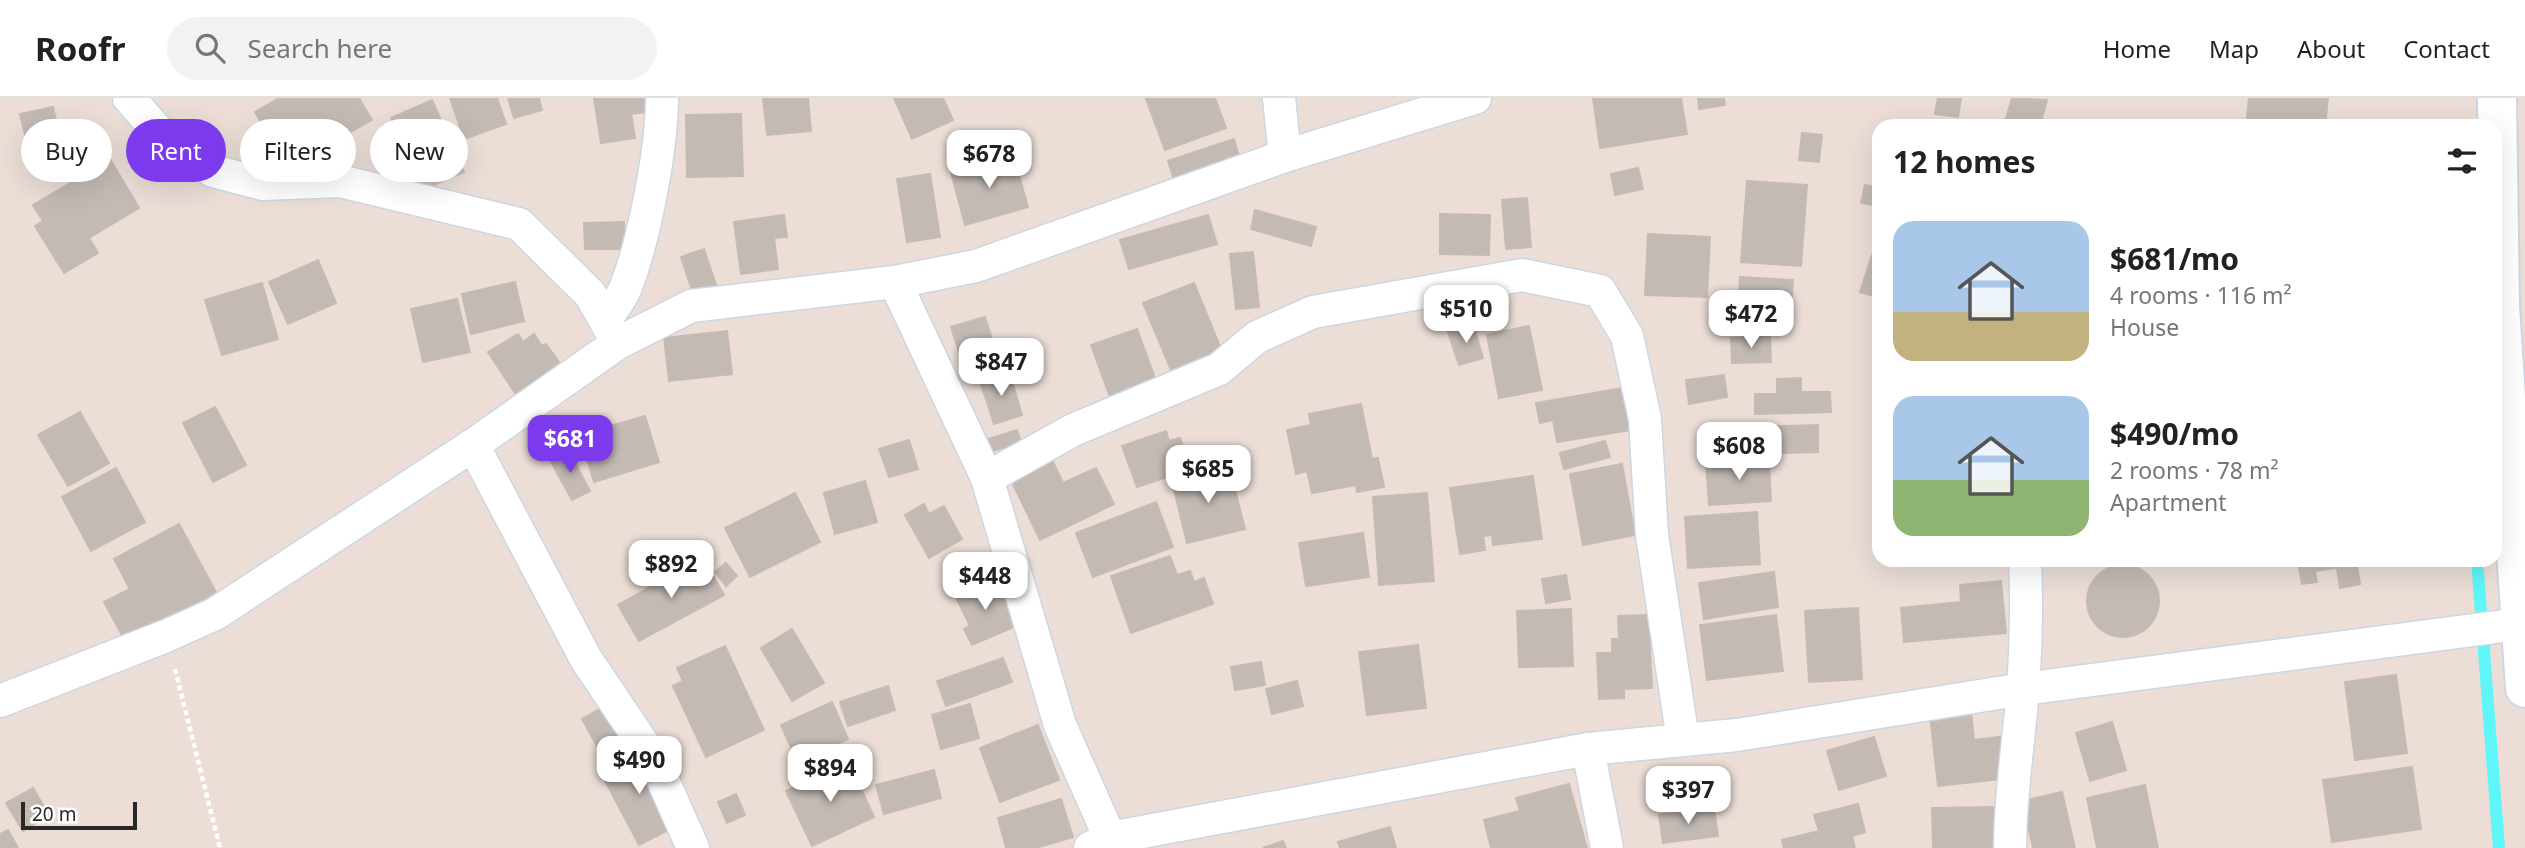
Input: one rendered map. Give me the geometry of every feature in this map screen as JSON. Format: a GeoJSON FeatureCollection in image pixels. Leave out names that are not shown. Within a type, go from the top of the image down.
{"type":"FeatureCollection","features":[{"type":"Feature","properties":{"kind":"main road"},"geometry":{"type":"LineString","coordinates":[[2497,98],[2497,119]]}},
{"type":"Feature","properties":{"kind":"main road"},"geometry":{"type":"LineString","coordinates":[[2502,339],[2525,688]]}},
{"type":"Feature","properties":{"kind":"street"},"geometry":{"type":"LineString","coordinates":[[129,98],[164,138],[213,171],[262,184],[340,181],[519,224],[590,294],[611,331]]}},
{"type":"Feature","properties":{"kind":"street"},"geometry":{"type":"LineString","coordinates":[[611,331],[641,235],[662,121],[662,98]]}},
{"type":"Feature","properties":{"kind":"street"},"geometry":{"type":"LineString","coordinates":[[1279,98],[1285,156]]}},
{"type":"Feature","properties":{"kind":"street"},"geometry":{"type":"LineString","coordinates":[[0,701],[215,614],[473,445],[611,331],[691,306],[895,282],[976,266],[1285,156],[1475,98]]}},
{"type":"Feature","properties":{"kind":"street"},"geometry":{"type":"LineString","coordinates":[[987,478],[1073,430],[1219,369],[1257,337],[1313,312],[1522,275],[1600,291],[1627,337],[1645,419],[1652,535],[1683,740]]}},
{"type":"Feature","properties":{"kind":"street"},"geometry":{"type":"LineString","coordinates":[[895,282],[987,478],[1060,725],[1100,843],[1588,750],[1737,735],[2023,690],[2519,624]]}},
{"type":"Feature","properties":{"kind":"street"},"geometry":{"type":"LineString","coordinates":[[473,445],[586,659],[654,760],[693,848]]}},
{"type":"Feature","properties":{"kind":"street"},"geometry":{"type":"LineString","coordinates":[[2010,848],[2010,809],[2023,690],[2027,605],[2025,567]]}},
{"type":"Feature","properties":{"kind":"street"},"geometry":{"type":"LineString","coordinates":[[1588,750],[1607,848]]}},
{"type":"Feature","properties":{"kind":"path"},"geometry":{"type":"LineString","coordinates":[[166,636],[220,848]]}},
{"type":"Feature","properties":{"kind":"building"},"geometry":{"type":"Polygon","coordinates":[[[279,98],[359,98],[371,119],[356,129],[356,119],[259,119],[255,112],[279,98]]]}},
{"type":"Feature","properties":{"kind":"building"},"geometry":{"type":"Polygon","coordinates":[[[450,98],[497,98],[506,124],[468,138],[468,119],[457,119],[450,98]]]}},
{"type":"Feature","properties":{"kind":"building"},"geometry":{"type":"Polygon","coordinates":[[[508,98],[539,98],[542,110],[514,118],[508,98]]]}},
{"type":"Feature","properties":{"kind":"building"},"geometry":{"type":"Polygon","coordinates":[[[594,98],[652,98],[654,111],[631,114],[635,138],[601,143],[594,98]]]}},
{"type":"Feature","properties":{"kind":"building"},"geometry":{"type":"Polygon","coordinates":[[[763,98],[808,98],[811,131],[767,135],[763,98]]]}},
{"type":"Feature","properties":{"kind":"building"},"geometry":{"type":"Polygon","coordinates":[[[894,98],[943,98],[953,120],[912,139],[894,98]]]}},
{"type":"Feature","properties":{"kind":"building"},"geometry":{"type":"Polygon","coordinates":[[[1215,98],[1226,128],[1165,150],[1146,99],[1215,98]]]}},
{"type":"Feature","properties":{"kind":"building"},"geometry":{"type":"Polygon","coordinates":[[[1593,98],[1681,98],[1687,134],[1600,148],[1593,98]]]}},
{"type":"Feature","properties":{"kind":"building"},"geometry":{"type":"Polygon","coordinates":[[[1698,98],[1724,98],[1725,105],[1699,109],[1698,98]]]}},
{"type":"Feature","properties":{"kind":"building"},"geometry":{"type":"Polygon","coordinates":[[[1938,98],[1961,98],[1958,117],[1935,114],[1938,98]]]}},
{"type":"Feature","properties":{"kind":"building"},"geometry":{"type":"Polygon","coordinates":[[[2012,98],[2047,100],[2042,119],[2006,119],[2012,98]]]}},
{"type":"Feature","properties":{"kind":"building"},"geometry":{"type":"Polygon","coordinates":[[[2249,98],[2328,98],[2326,119],[2247,119],[2249,98]]]}},
{"type":"Feature","properties":{"kind":"building"},"geometry":{"type":"Polygon","coordinates":[[[432,100],[440,119],[391,119],[432,100]]]}},
{"type":"Feature","properties":{"kind":"building"},"geometry":{"type":"Polygon","coordinates":[[[53,107],[56,119],[21,119],[20,114],[53,107]]]}},
{"type":"Feature","properties":{"kind":"building"},"geometry":{"type":"Polygon","coordinates":[[[741,114],[743,176],[687,177],[686,115],[741,114]]]}},
{"type":"Feature","properties":{"kind":"building"},"geometry":{"type":"Polygon","coordinates":[[[1802,133],[1822,135],[1819,162],[1799,160],[1802,133]]]}},
{"type":"Feature","properties":{"kind":"building"},"geometry":{"type":"Polygon","coordinates":[[[1234,139],[1242,167],[1177,189],[1168,161],[1234,139]]]}},
{"type":"Feature","properties":{"kind":"building"},"geometry":{"type":"Polygon","coordinates":[[[1013,154],[1028,207],[965,225],[951,172],[1013,154]]]}},
{"type":"Feature","properties":{"kind":"building"},"geometry":{"type":"Polygon","coordinates":[[[112,162],[139,208],[89,238],[98,253],[64,273],[35,226],[43,221],[33,205],[72,182],[112,182],[112,162]]]}},
{"type":"Feature","properties":{"kind":"building"},"geometry":{"type":"Polygon","coordinates":[[[1638,168],[1643,189],[1615,195],[1611,174],[1638,168]]]}},
{"type":"Feature","properties":{"kind":"building"},"geometry":{"type":"Polygon","coordinates":[[[930,174],[940,237],[907,242],[897,179],[930,174]]]}},
{"type":"Feature","properties":{"kind":"building"},"geometry":{"type":"Polygon","coordinates":[[[1747,181],[1807,185],[1801,266],[1741,262],[1747,181]]]}},
{"type":"Feature","properties":{"kind":"building"},"geometry":{"type":"Polygon","coordinates":[[[419,182],[441,182],[422,190],[419,182]]]}},
{"type":"Feature","properties":{"kind":"building"},"geometry":{"type":"Polygon","coordinates":[[[1865,185],[1872,186],[1872,205],[1861,203],[1865,185]]]}},
{"type":"Feature","properties":{"kind":"building"},"geometry":{"type":"Polygon","coordinates":[[[1527,198],[1531,247],[1506,249],[1502,200],[1527,198]]]}},
{"type":"Feature","properties":{"kind":"building"},"geometry":{"type":"Polygon","coordinates":[[[1255,210],[1316,227],[1311,246],[1251,229],[1255,210]]]}},
{"type":"Feature","properties":{"kind":"building"},"geometry":{"type":"Polygon","coordinates":[[[1440,214],[1490,215],[1489,255],[1440,254],[1440,214]]]}},
{"type":"Feature","properties":{"kind":"building"},"geometry":{"type":"Polygon","coordinates":[[[784,215],[787,237],[774,238],[778,269],[741,274],[734,222],[784,215]]]}},
{"type":"Feature","properties":{"kind":"building"},"geometry":{"type":"Polygon","coordinates":[[[1208,215],[1217,244],[1129,269],[1120,240],[1208,215]]]}},
{"type":"Feature","properties":{"kind":"building"},"geometry":{"type":"Polygon","coordinates":[[[624,222],[624,249],[585,249],[584,223],[624,222]]]}},
{"type":"Feature","properties":{"kind":"building"},"geometry":{"type":"Polygon","coordinates":[[[1648,234],[1710,237],[1707,297],[1645,295],[1648,234]]]}},
{"type":"Feature","properties":{"kind":"building"},"geometry":{"type":"Polygon","coordinates":[[[704,249],[719,294],[696,302],[681,257],[704,249]]]}},
{"type":"Feature","properties":{"kind":"building"},"geometry":{"type":"Polygon","coordinates":[[[1253,252],[1259,307],[1236,309],[1230,254],[1253,252]]]}},
{"type":"Feature","properties":{"kind":"building"},"geometry":{"type":"Polygon","coordinates":[[[1872,255],[1872,296],[1860,292],[1872,255]]]}},
{"type":"Feature","properties":{"kind":"building"},"geometry":{"type":"Polygon","coordinates":[[[318,260],[336,303],[288,324],[269,282],[318,260]]]}},
{"type":"Feature","properties":{"kind":"building"},"geometry":{"type":"Polygon","coordinates":[[[1740,277],[1793,280],[1791,309],[1738,306],[1740,277]]]}},
{"type":"Feature","properties":{"kind":"building"},"geometry":{"type":"Polygon","coordinates":[[[515,282],[524,321],[471,334],[462,294],[515,282]]]}},
{"type":"Feature","properties":{"kind":"building"},"geometry":{"type":"Polygon","coordinates":[[[262,283],[278,339],[222,355],[205,300],[262,283]]]}},
{"type":"Feature","properties":{"kind":"building"},"geometry":{"type":"Polygon","coordinates":[[[1194,283],[1221,349],[1171,370],[1143,303],[1194,283]]]}},
{"type":"Feature","properties":{"kind":"building"},"geometry":{"type":"Polygon","coordinates":[[[457,299],[470,352],[423,362],[411,309],[457,299]]]}},
{"type":"Feature","properties":{"kind":"building"},"geometry":{"type":"Polygon","coordinates":[[[985,317],[1000,364],[966,374],[951,327],[985,317]]]}},
{"type":"Feature","properties":{"kind":"building"},"geometry":{"type":"Polygon","coordinates":[[[1473,324],[1483,358],[1459,365],[1448,332],[1473,324]]]}},
{"type":"Feature","properties":{"kind":"building"},"geometry":{"type":"Polygon","coordinates":[[[1529,326],[1542,390],[1499,398],[1487,335],[1529,326]]]}},
{"type":"Feature","properties":{"kind":"building"},"geometry":{"type":"Polygon","coordinates":[[[1137,329],[1156,381],[1110,397],[1091,345],[1137,329]]]}},
{"type":"Feature","properties":{"kind":"building"},"geometry":{"type":"Polygon","coordinates":[[[727,331],[732,374],[669,381],[664,338],[727,331]]]}},
{"type":"Feature","properties":{"kind":"building"},"geometry":{"type":"Polygon","coordinates":[[[518,334],[523,342],[534,334],[542,346],[546,344],[564,369],[519,399],[488,352],[518,334]]]}},
{"type":"Feature","properties":{"kind":"building"},"geometry":{"type":"Polygon","coordinates":[[[1770,336],[1771,362],[1732,363],[1731,338],[1770,336]]]}},
{"type":"Feature","properties":{"kind":"building"},"geometry":{"type":"Polygon","coordinates":[[[1009,371],[1022,415],[994,424],[980,381],[1009,371]]]}},
{"type":"Feature","properties":{"kind":"building"},"geometry":{"type":"Polygon","coordinates":[[[1724,375],[1727,397],[1689,404],[1686,380],[1724,375]]]}},
{"type":"Feature","properties":{"kind":"building"},"geometry":{"type":"Polygon","coordinates":[[[1801,378],[1801,392],[1830,392],[1831,412],[1755,414],[1755,394],[1777,394],[1777,379],[1801,378]]]}},
{"type":"Feature","properties":{"kind":"building"},"geometry":{"type":"Polygon","coordinates":[[[1629,387],[1637,429],[1557,442],[1553,420],[1540,423],[1536,403],[1629,387]]]}},
{"type":"Feature","properties":{"kind":"building"},"geometry":{"type":"Polygon","coordinates":[[[1361,404],[1372,459],[1378,458],[1384,487],[1357,492],[1356,485],[1312,493],[1307,471],[1296,474],[1287,430],[1311,425],[1309,414],[1361,404]]]}},
{"type":"Feature","properties":{"kind":"building"},"geometry":{"type":"Polygon","coordinates":[[[215,407],[246,465],[213,482],[183,423],[215,407]]]}},
{"type":"Feature","properties":{"kind":"building"},"geometry":{"type":"Polygon","coordinates":[[[80,412],[109,463],[68,486],[38,435],[80,412]]]}},
{"type":"Feature","properties":{"kind":"building"},"geometry":{"type":"Polygon","coordinates":[[[645,416],[659,462],[594,482],[580,435],[645,416]]]}},
{"type":"Feature","properties":{"kind":"building"},"geometry":{"type":"Polygon","coordinates":[[[1818,425],[1818,452],[1751,454],[1750,427],[1818,425]]]}},
{"type":"Feature","properties":{"kind":"building"},"geometry":{"type":"Polygon","coordinates":[[[1017,430],[1021,442],[993,451],[989,439],[1017,430]]]}},
{"type":"Feature","properties":{"kind":"building"},"geometry":{"type":"Polygon","coordinates":[[[1166,431],[1169,441],[1180,438],[1191,469],[1137,487],[1122,446],[1166,431]]]}},
{"type":"Feature","properties":{"kind":"building"},"geometry":{"type":"Polygon","coordinates":[[[909,440],[918,469],[889,477],[879,449],[909,440]]]}},
{"type":"Feature","properties":{"kind":"building"},"geometry":{"type":"Polygon","coordinates":[[[1605,441],[1610,457],[1564,469],[1560,453],[1605,441]]]}},
{"type":"Feature","properties":{"kind":"building"},"geometry":{"type":"Polygon","coordinates":[[[568,450],[590,491],[572,500],[550,460],[568,450]]]}},
{"type":"Feature","properties":{"kind":"building"},"geometry":{"type":"Polygon","coordinates":[[[1769,460],[1771,501],[1709,505],[1706,463],[1769,460]]]}},
{"type":"Feature","properties":{"kind":"building"},"geometry":{"type":"Polygon","coordinates":[[[1053,462],[1063,483],[1096,468],[1114,504],[1040,540],[1012,482],[1053,462]]]}},
{"type":"Feature","properties":{"kind":"building"},"geometry":{"type":"Polygon","coordinates":[[[1622,464],[1635,535],[1583,545],[1570,474],[1622,464]]]}},
{"type":"Feature","properties":{"kind":"building"},"geometry":{"type":"Polygon","coordinates":[[[1229,467],[1245,529],[1187,543],[1172,481],[1229,467]]]}},
{"type":"Feature","properties":{"kind":"building"},"geometry":{"type":"Polygon","coordinates":[[[116,468],[145,522],[91,551],[62,497],[116,468]]]}},
{"type":"Feature","properties":{"kind":"building"},"geometry":{"type":"Polygon","coordinates":[[[1533,476],[1542,539],[1493,545],[1492,535],[1483,536],[1485,550],[1460,554],[1450,488],[1533,476]]]}},
{"type":"Feature","properties":{"kind":"building"},"geometry":{"type":"Polygon","coordinates":[[[865,481],[877,522],[835,534],[824,493],[865,481]]]}},
{"type":"Feature","properties":{"kind":"building"},"geometry":{"type":"Polygon","coordinates":[[[795,493],[820,542],[750,577],[725,528],[795,493]]]}},
{"type":"Feature","properties":{"kind":"building"},"geometry":{"type":"Polygon","coordinates":[[[1427,493],[1434,581],[1379,585],[1373,497],[1427,493]]]}},
{"type":"Feature","properties":{"kind":"building"},"geometry":{"type":"Polygon","coordinates":[[[1156,502],[1173,547],[1093,577],[1076,533],[1156,502]]]}},
{"type":"Feature","properties":{"kind":"building"},"geometry":{"type":"Polygon","coordinates":[[[924,504],[929,514],[944,506],[962,539],[929,558],[905,515],[924,504]]]}},
{"type":"Feature","properties":{"kind":"building"},"geometry":{"type":"Polygon","coordinates":[[[1757,512],[1760,564],[1688,568],[1685,517],[1757,512]]]}},
{"type":"Feature","properties":{"kind":"building"},"geometry":{"type":"Polygon","coordinates":[[[179,524],[216,592],[125,641],[104,602],[130,589],[114,559],[179,524]]]}},
{"type":"Feature","properties":{"kind":"building"},"geometry":{"type":"Polygon","coordinates":[[[1363,533],[1369,577],[1306,586],[1299,543],[1363,533]]]}},
{"type":"Feature","properties":{"kind":"building"},"geometry":{"type":"Polygon","coordinates":[[[1170,556],[1177,575],[1190,571],[1194,582],[1204,578],[1213,604],[1131,633],[1111,576],[1170,556]]]}},
{"type":"Feature","properties":{"kind":"building"},"geometry":{"type":"Polygon","coordinates":[[[703,558],[724,595],[639,641],[618,605],[703,558]]]}},
{"type":"Feature","properties":{"kind":"building"},"geometry":{"type":"Polygon","coordinates":[[[990,558],[1004,559],[1003,574],[989,573],[990,558]]]}},
{"type":"Feature","properties":{"kind":"building"},"geometry":{"type":"Polygon","coordinates":[[[726,563],[737,576],[726,586],[715,572],[726,563]]]}},
{"type":"Feature","properties":{"kind":"building"},"geometry":{"type":"Polygon","coordinates":[[[2112,567],[2134,567],[2143,571],[2153,581],[2158,594],[2158,608],[2153,621],[2143,631],[2130,636],[2116,636],[2103,631],[2093,621],[2088,608],[2088,594],[2093,581],[2103,571],[2112,567]]]}},
{"type":"Feature","properties":{"kind":"building"},"geometry":{"type":"Polygon","coordinates":[[[2299,567],[2357,567],[2360,584],[2340,588],[2337,568],[2315,571],[2317,582],[2302,584],[2299,567]]]}},
{"type":"Feature","properties":{"kind":"building"},"geometry":{"type":"Polygon","coordinates":[[[1774,572],[1778,607],[1704,619],[1699,583],[1774,572]]]}},
{"type":"Feature","properties":{"kind":"building"},"geometry":{"type":"Polygon","coordinates":[[[1566,575],[1570,599],[1546,603],[1542,579],[1566,575]]]}},
{"type":"Feature","properties":{"kind":"building"},"geometry":{"type":"Polygon","coordinates":[[[994,578],[1016,626],[972,645],[964,629],[970,626],[955,595],[994,578]]]}},
{"type":"Feature","properties":{"kind":"building"},"geometry":{"type":"Polygon","coordinates":[[[2001,581],[2006,633],[1904,642],[1901,608],[1961,602],[1960,585],[2001,581]]]}},
{"type":"Feature","properties":{"kind":"building"},"geometry":{"type":"Polygon","coordinates":[[[1858,608],[1862,679],[1809,682],[1805,611],[1858,608]]]}},
{"type":"Feature","properties":{"kind":"building"},"geometry":{"type":"Polygon","coordinates":[[[1571,609],[1573,666],[1519,667],[1517,611],[1571,609]]]}},
{"type":"Feature","properties":{"kind":"building"},"geometry":{"type":"Polygon","coordinates":[[[1648,615],[1652,688],[1624,689],[1624,698],[1599,699],[1597,653],[1612,653],[1612,639],[1619,639],[1618,616],[1648,615]]]}},
{"type":"Feature","properties":{"kind":"building"},"geometry":{"type":"Polygon","coordinates":[[[1776,615],[1783,671],[1707,680],[1700,625],[1776,615]]]}},
{"type":"Feature","properties":{"kind":"building"},"geometry":{"type":"Polygon","coordinates":[[[792,629],[824,683],[792,701],[761,648],[792,629]]]}},
{"type":"Feature","properties":{"kind":"building"},"geometry":{"type":"Polygon","coordinates":[[[1418,645],[1426,708],[1367,715],[1359,652],[1418,645]]]}},
{"type":"Feature","properties":{"kind":"building"},"geometry":{"type":"Polygon","coordinates":[[[725,646],[764,730],[706,757],[673,686],[683,681],[677,668],[725,646]]]}},
{"type":"Feature","properties":{"kind":"building"},"geometry":{"type":"Polygon","coordinates":[[[1003,658],[1012,682],[946,706],[937,681],[1003,658]]]}},
{"type":"Feature","properties":{"kind":"building"},"geometry":{"type":"Polygon","coordinates":[[[1261,662],[1265,685],[1235,690],[1231,667],[1261,662]]]}},
{"type":"Feature","properties":{"kind":"building"},"geometry":{"type":"Polygon","coordinates":[[[2396,675],[2407,753],[2355,760],[2345,682],[2396,675]]]}},
{"type":"Feature","properties":{"kind":"building"},"geometry":{"type":"Polygon","coordinates":[[[1297,681],[1303,706],[1272,714],[1266,689],[1297,681]]]}},
{"type":"Feature","properties":{"kind":"building"},"geometry":{"type":"Polygon","coordinates":[[[888,686],[895,710],[848,726],[840,702],[888,686]]]}},
{"type":"Feature","properties":{"kind":"building"},"geometry":{"type":"Polygon","coordinates":[[[832,702],[848,739],[797,761],[781,725],[832,702]]]}},
{"type":"Feature","properties":{"kind":"building"},"geometry":{"type":"Polygon","coordinates":[[[970,704],[979,738],[941,749],[932,715],[970,704]]]}},
{"type":"Feature","properties":{"kind":"building"},"geometry":{"type":"Polygon","coordinates":[[[605,706],[628,748],[605,761],[582,719],[605,706]]]}},
{"type":"Feature","properties":{"kind":"building"},"geometry":{"type":"Polygon","coordinates":[[[1971,711],[1974,740],[2006,736],[2010,778],[1938,786],[1930,715],[1971,711]]]}},
{"type":"Feature","properties":{"kind":"building"},"geometry":{"type":"Polygon","coordinates":[[[2112,722],[2126,770],[2090,781],[2076,733],[2112,722]]]}},
{"type":"Feature","properties":{"kind":"building"},"geometry":{"type":"Polygon","coordinates":[[[1038,725],[1059,780],[1000,802],[980,748],[1038,725]]]}},
{"type":"Feature","properties":{"kind":"building"},"geometry":{"type":"Polygon","coordinates":[[[1874,737],[1886,776],[1839,790],[1827,751],[1874,737]]]}},
{"type":"Feature","properties":{"kind":"building"},"geometry":{"type":"Polygon","coordinates":[[[640,748],[680,824],[639,845],[599,769],[640,748]]]}},
{"type":"Feature","properties":{"kind":"building"},"geometry":{"type":"Polygon","coordinates":[[[849,762],[874,817],[812,846],[786,791],[849,762]]]}},
{"type":"Feature","properties":{"kind":"building"},"geometry":{"type":"Polygon","coordinates":[[[2412,767],[2421,829],[2332,842],[2323,780],[2412,767]]]}},
{"type":"Feature","properties":{"kind":"building"},"geometry":{"type":"Polygon","coordinates":[[[934,770],[941,798],[884,814],[876,785],[934,770]]]}},
{"type":"Feature","properties":{"kind":"building"},"geometry":{"type":"Polygon","coordinates":[[[1569,784],[1587,848],[1491,848],[1484,820],[1520,811],[1516,798],[1569,784]]]}},
{"type":"Feature","properties":{"kind":"building"},"geometry":{"type":"Polygon","coordinates":[[[2145,785],[2158,848],[2097,848],[2087,798],[2145,785]]]}},
{"type":"Feature","properties":{"kind":"building"},"geometry":{"type":"Polygon","coordinates":[[[33,788],[49,815],[23,831],[6,803],[33,788]]]}},
{"type":"Feature","properties":{"kind":"building"},"geometry":{"type":"Polygon","coordinates":[[[2062,792],[2075,848],[2033,848],[2022,801],[2062,792]]]}},
{"type":"Feature","properties":{"kind":"building"},"geometry":{"type":"Polygon","coordinates":[[[736,794],[745,815],[727,823],[718,802],[736,794]]]}},
{"type":"Feature","properties":{"kind":"building"},"geometry":{"type":"Polygon","coordinates":[[[1061,799],[1073,837],[1036,848],[1006,848],[998,818],[1061,799]]]}},
{"type":"Feature","properties":{"kind":"building"},"geometry":{"type":"Polygon","coordinates":[[[1858,804],[1865,832],[1852,836],[1855,848],[1784,848],[1782,840],[1819,831],[1814,815],[1858,804]]]}},
{"type":"Feature","properties":{"kind":"building"},"geometry":{"type":"Polygon","coordinates":[[[1997,807],[1998,848],[1933,848],[1932,808],[1997,807]]]}},
{"type":"Feature","properties":{"kind":"building"},"geometry":{"type":"Polygon","coordinates":[[[1714,809],[1718,836],[1663,843],[1659,815],[1714,809]]]}},
{"type":"Feature","properties":{"kind":"building"},"geometry":{"type":"Polygon","coordinates":[[[1390,827],[1396,848],[1340,848],[1338,842],[1390,827]]]}},
{"type":"Feature","properties":{"kind":"building"},"geometry":{"type":"Polygon","coordinates":[[[8,830],[18,848],[0,848],[0,834],[8,830]]]}},
{"type":"Feature","properties":{"kind":"building"},"geometry":{"type":"Polygon","coordinates":[[[1283,841],[1286,848],[1263,848],[1283,841]]]}},
{"type":"Feature","properties":{"kind":"waterway"},"geometry":{"type":"LineString","coordinates":[[2478,567],[2499,848]]}}]}
